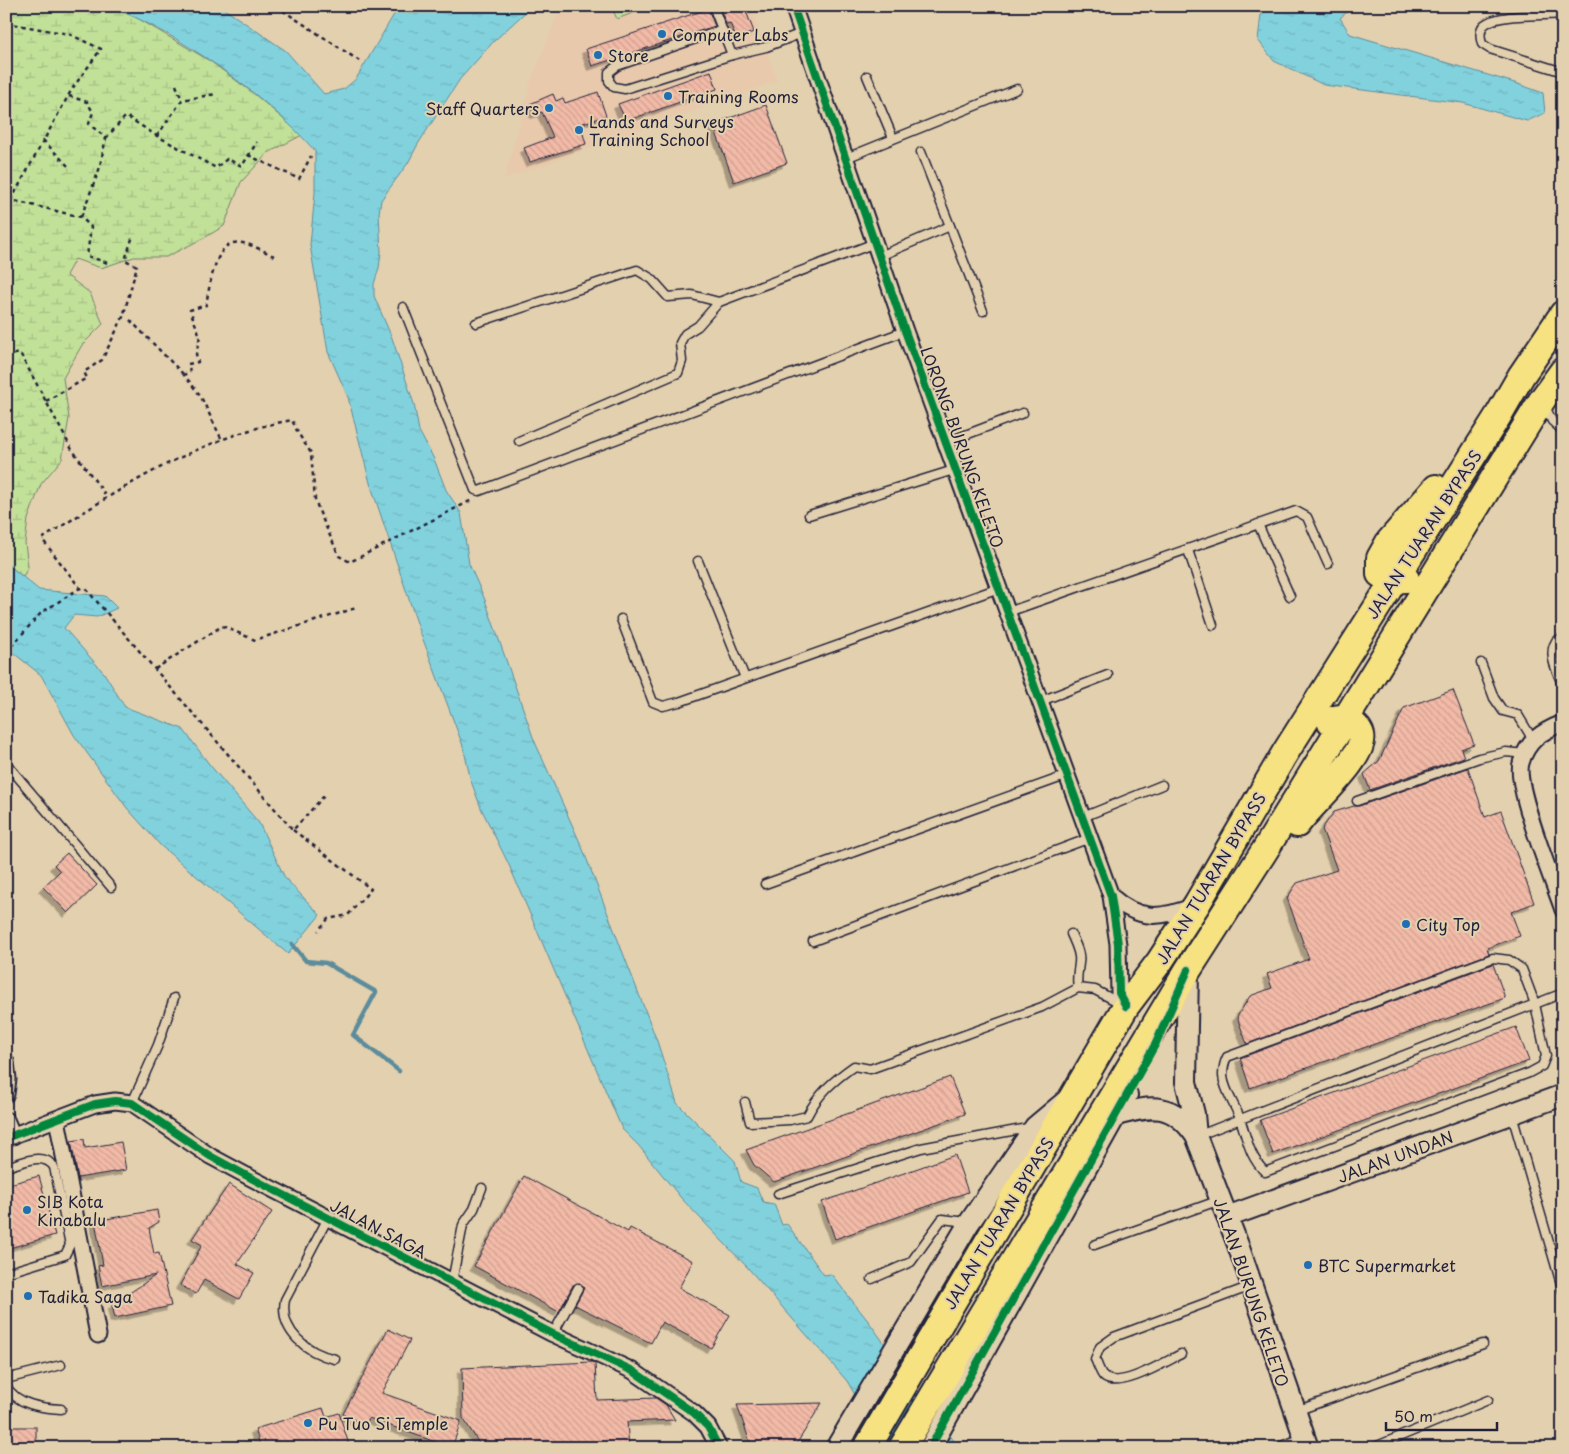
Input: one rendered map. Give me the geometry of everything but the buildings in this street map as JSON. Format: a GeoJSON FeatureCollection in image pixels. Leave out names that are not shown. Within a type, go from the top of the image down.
{"type":"FeatureCollection","features":[{"type":"Feature","properties":{"kind":"highway","name":"JALAN TUARAN BYPASS"},"geometry":{"type":"LineString","coordinates":[[871,1439],[1126,1006],[1160,961],[1197,904],[1285,753],[1472,458],[1521,376],[1563,314]]}},
{"type":"Feature","properties":{"kind":"highway","name":"JALAN TUARAN BYPASS"},"geometry":{"type":"LineString","coordinates":[[902,1448],[1188,970],[1265,850],[1542,400],[1563,371]]}},
{"type":"Feature","properties":{"kind":"highway"},"geometry":{"type":"LineString","coordinates":[[1393,580],[1413,578],[1435,557],[1449,550]]}},
{"type":"Feature","properties":{"kind":"highway"},"geometry":{"type":"LineString","coordinates":[[1197,904],[1220,884],[1312,737],[1328,722],[1336,718],[1345,719]]}},
{"type":"Feature","properties":{"kind":"street","name":"LORONG BURUNG KELETO"},"geometry":{"type":"LineString","coordinates":[[793,6],[905,332],[1042,701],[1111,896],[1118,944],[1119,993],[1126,1006]]}},
{"type":"Feature","properties":{"kind":"street"},"geometry":{"type":"LineString","coordinates":[[1563,723],[1545,730],[1532,740],[1520,764],[1522,790],[1563,910]]}},
{"type":"Feature","properties":{"kind":"street"},"geometry":{"type":"LineString","coordinates":[[1111,896],[1124,908],[1139,915],[1174,914],[1197,904]]}},
{"type":"Feature","properties":{"kind":"street"},"geometry":{"type":"LineString","coordinates":[[930,1448],[1156,1043],[1188,970]]}},
{"type":"Feature","properties":{"kind":"street","name":"JALAN BURUNG KELETO"},"geometry":{"type":"LineString","coordinates":[[1188,970],[1186,1082],[1194,1114],[1196,1136]]}},
{"type":"Feature","properties":{"kind":"street"},"geometry":{"type":"LineString","coordinates":[[6,1062],[8,1079],[6,1094]]}},
{"type":"Feature","properties":{"kind":"street"},"geometry":{"type":"LineString","coordinates":[[836,1448],[969,1222],[1035,1127],[1075,1093]]}},
{"type":"Feature","properties":{"kind":"street","name":"JALAN UNDAN"},"geometry":{"type":"LineString","coordinates":[[1224,1208],[1563,1096]]}},
{"type":"Feature","properties":{"kind":"street","name":"JALAN SAGA"},"geometry":{"type":"LineString","coordinates":[[9,1137],[104,1102],[132,1104],[210,1156],[329,1216],[553,1334],[633,1371],[694,1413],[708,1427],[719,1448]]}},
{"type":"Feature","properties":{"kind":"street","name":"JALAN BURUNG KELETO"},"geometry":{"type":"LineString","coordinates":[[1116,1115],[1148,1107],[1161,1108],[1187,1124],[1196,1136],[1252,1286],[1306,1443]]}},
{"type":"Feature","properties":{"kind":"street"},"geometry":{"type":"LineString","coordinates":[[57,1119],[98,1336]]}},
{"type":"Feature","properties":{"kind":"street"},"geometry":{"type":"LineString","coordinates":[[6,1120],[9,1137]]}},
{"type":"Feature","properties":{"kind":"lane"},"geometry":{"type":"LineString","coordinates":[[713,6],[732,55]]}},
{"type":"Feature","properties":{"kind":"lane"},"geometry":{"type":"LineString","coordinates":[[1563,14],[1498,19],[1483,26],[1480,32],[1482,44],[1490,49],[1563,72]]}},
{"type":"Feature","properties":{"kind":"lane"},"geometry":{"type":"LineString","coordinates":[[722,30],[617,66],[609,72],[609,81],[614,87],[625,89],[732,55],[766,47],[802,33]]}},
{"type":"Feature","properties":{"kind":"lane"},"geometry":{"type":"LineString","coordinates":[[867,76],[893,138]]}},
{"type":"Feature","properties":{"kind":"lane"},"geometry":{"type":"LineString","coordinates":[[846,158],[1017,89]]}},
{"type":"Feature","properties":{"kind":"lane"},"geometry":{"type":"LineString","coordinates":[[921,152],[983,311]]}},
{"type":"Feature","properties":{"kind":"lane"},"geometry":{"type":"LineString","coordinates":[[519,441],[678,373],[682,361],[680,343],[685,334],[698,326],[719,302],[950,226]]}},
{"type":"Feature","properties":{"kind":"lane"},"geometry":{"type":"LineString","coordinates":[[476,323],[637,270],[652,279],[668,297],[692,295],[719,302]]}},
{"type":"Feature","properties":{"kind":"lane"},"geometry":{"type":"LineString","coordinates":[[403,308],[475,490],[479,491],[905,332]]}},
{"type":"Feature","properties":{"kind":"lane"},"geometry":{"type":"LineString","coordinates":[[1542,400],[1552,421],[1563,431]]}},
{"type":"Feature","properties":{"kind":"lane"},"geometry":{"type":"LineString","coordinates":[[947,442],[1023,413]]}},
{"type":"Feature","properties":{"kind":"lane"},"geometry":{"type":"LineString","coordinates":[[809,515],[957,469]]}},
{"type":"Feature","properties":{"kind":"lane"},"geometry":{"type":"LineString","coordinates":[[1008,612],[1296,511],[1307,517],[1328,564]]}},
{"type":"Feature","properties":{"kind":"lane"},"geometry":{"type":"LineString","coordinates":[[1258,524],[1290,596]]}},
{"type":"Feature","properties":{"kind":"lane"},"geometry":{"type":"LineString","coordinates":[[1188,550],[1213,624]]}},
{"type":"Feature","properties":{"kind":"lane"},"geometry":{"type":"LineString","coordinates":[[698,561],[746,678]]}},
{"type":"Feature","properties":{"kind":"lane"},"geometry":{"type":"LineString","coordinates":[[621,619],[654,702],[663,706],[679,702],[999,588]]}},
{"type":"Feature","properties":{"kind":"lane"},"geometry":{"type":"LineString","coordinates":[[1563,638],[1556,641],[1552,648],[1553,660],[1563,686]]}},
{"type":"Feature","properties":{"kind":"lane"},"geometry":{"type":"LineString","coordinates":[[1481,663],[1494,698],[1503,711],[1518,715],[1532,740]]}},
{"type":"Feature","properties":{"kind":"lane"},"geometry":{"type":"LineString","coordinates":[[1042,701],[1108,676]]}},
{"type":"Feature","properties":{"kind":"lane"},"geometry":{"type":"LineString","coordinates":[[1357,801],[1479,758],[1506,752],[1525,754]]}},
{"type":"Feature","properties":{"kind":"lane"},"geometry":{"type":"LineString","coordinates":[[6,763],[111,887]]}},
{"type":"Feature","properties":{"kind":"lane"},"geometry":{"type":"LineString","coordinates":[[765,884],[1068,775]]}},
{"type":"Feature","properties":{"kind":"lane"},"geometry":{"type":"LineString","coordinates":[[1083,817],[1162,785]]}},
{"type":"Feature","properties":{"kind":"lane"},"geometry":{"type":"LineString","coordinates":[[813,941],[1090,838]]}},
{"type":"Feature","properties":{"kind":"lane"},"geometry":{"type":"LineString","coordinates":[[1071,934],[1080,962],[1076,974],[1078,988]]}},
{"type":"Feature","properties":{"kind":"lane"},"geometry":{"type":"LineString","coordinates":[[1493,958],[1510,960],[1522,969],[1535,1004],[1546,1056],[1542,1066],[1529,1073],[1265,1172],[1256,1163],[1246,1144],[1240,1119],[1223,1078],[1223,1065],[1227,1057],[1493,958]]}},
{"type":"Feature","properties":{"kind":"lane"},"geometry":{"type":"LineString","coordinates":[[745,1102],[750,1122],[790,1120],[807,1116],[813,1104],[832,1081],[854,1066],[870,1069],[1042,1007],[1078,988],[1095,990],[1126,1006]]}},
{"type":"Feature","properties":{"kind":"lane"},"geometry":{"type":"LineString","coordinates":[[1196,1136],[1563,993]]}},
{"type":"Feature","properties":{"kind":"lane"},"geometry":{"type":"LineString","coordinates":[[132,1104],[158,1045],[174,998]]}},
{"type":"Feature","properties":{"kind":"lane"},"geometry":{"type":"LineString","coordinates":[[1511,1114],[1563,1291]]}},
{"type":"Feature","properties":{"kind":"lane"},"geometry":{"type":"LineString","coordinates":[[778,1194],[921,1148],[1035,1127]]}},
{"type":"Feature","properties":{"kind":"lane"},"geometry":{"type":"LineString","coordinates":[[6,1167],[36,1159],[45,1159],[52,1162],[67,1223],[70,1245],[65,1255],[6,1273]]}},
{"type":"Feature","properties":{"kind":"lane"},"geometry":{"type":"LineString","coordinates":[[452,1282],[463,1225],[474,1209],[482,1188]]}},
{"type":"Feature","properties":{"kind":"lane"},"geometry":{"type":"LineString","coordinates":[[1094,1245],[1224,1208]]}},
{"type":"Feature","properties":{"kind":"lane"},"geometry":{"type":"LineString","coordinates":[[329,1216],[285,1300],[282,1313],[287,1327],[308,1348],[323,1356],[335,1359]]}},
{"type":"Feature","properties":{"kind":"lane"},"geometry":{"type":"LineString","coordinates":[[872,1279],[911,1262],[942,1219],[969,1222]]}},
{"type":"Feature","properties":{"kind":"lane"},"geometry":{"type":"LineString","coordinates":[[1181,1354],[1122,1382],[1110,1381],[1103,1376],[1096,1360],[1100,1347],[1114,1338],[1252,1286]]}},
{"type":"Feature","properties":{"kind":"lane"},"geometry":{"type":"LineString","coordinates":[[553,1334],[578,1288]]}},
{"type":"Feature","properties":{"kind":"lane"},"geometry":{"type":"LineString","coordinates":[[1294,1411],[1483,1344]]}},
{"type":"Feature","properties":{"kind":"lane"},"geometry":{"type":"LineString","coordinates":[[6,1379],[61,1365]]}},
{"type":"Feature","properties":{"kind":"lane"},"geometry":{"type":"LineString","coordinates":[[6,1386],[23,1401],[40,1408],[61,1409]]}},
{"type":"Feature","properties":{"kind":"lane"},"geometry":{"type":"LineString","coordinates":[[1372,1448],[1488,1400]]}},
{"type":"Feature","properties":{"kind":"lane"},"geometry":{"type":"LineString","coordinates":[[1276,1448],[1306,1443]]}},
{"type":"Feature","properties":{"kind":"path"},"geometry":{"type":"LineString","coordinates":[[276,6],[361,62]]}},
{"type":"Feature","properties":{"kind":"path"},"geometry":{"type":"LineString","coordinates":[[6,23],[69,34],[101,50],[69,96],[11,200],[81,217],[91,227],[87,256],[108,263]]}},
{"type":"Feature","properties":{"kind":"path"},"geometry":{"type":"LineString","coordinates":[[176,85],[182,100]]}},
{"type":"Feature","properties":{"kind":"path"},"geometry":{"type":"LineString","coordinates":[[156,136],[182,100],[216,94]]}},
{"type":"Feature","properties":{"kind":"path"},"geometry":{"type":"LineString","coordinates":[[69,96],[87,102],[93,112],[89,124],[106,138]]}},
{"type":"Feature","properties":{"kind":"path"},"geometry":{"type":"LineString","coordinates":[[81,217],[99,170],[106,138],[126,116],[156,136],[216,168],[227,158],[242,166],[257,142]]}},
{"type":"Feature","properties":{"kind":"path"},"geometry":{"type":"LineString","coordinates":[[43,140],[68,166]]}},
{"type":"Feature","properties":{"kind":"path"},"geometry":{"type":"LineString","coordinates":[[248,155],[298,179],[310,156]]}},
{"type":"Feature","properties":{"kind":"path"},"geometry":{"type":"LineString","coordinates":[[46,401],[87,378],[84,372],[102,360],[123,317],[137,266],[125,260],[134,236]]}},
{"type":"Feature","properties":{"kind":"path"},"geometry":{"type":"LineString","coordinates":[[184,375],[190,371],[188,364],[198,362],[196,354],[200,336],[190,310],[206,304],[213,271],[224,248],[234,242],[253,246],[274,256]]}},
{"type":"Feature","properties":{"kind":"path"},"geometry":{"type":"LineString","coordinates":[[130,320],[184,375],[200,395],[221,438]]}},
{"type":"Feature","properties":{"kind":"path"},"geometry":{"type":"LineString","coordinates":[[6,356],[20,353],[71,448],[107,497]]}},
{"type":"Feature","properties":{"kind":"path"},"geometry":{"type":"LineString","coordinates":[[318,930],[328,919],[348,915],[371,889],[293,830],[87,590],[80,588],[42,538],[107,497],[221,438],[292,420],[311,453],[315,499],[319,511],[339,556],[350,562],[474,499]]}},
{"type":"Feature","properties":{"kind":"path"},"geometry":{"type":"LineString","coordinates":[[6,652],[42,613],[80,588]]}},
{"type":"Feature","properties":{"kind":"path"},"geometry":{"type":"LineString","coordinates":[[155,669],[222,626],[255,640],[356,608]]}},
{"type":"Feature","properties":{"kind":"path"},"geometry":{"type":"LineString","coordinates":[[293,830],[324,796]]}},
{"type":"Feature","properties":{"kind":"shaded area","name":"Lands and Surveys Training School"},"geometry":{"type":"Polygon","coordinates":[[[561,6],[751,6],[777,81],[504,179],[531,81],[561,6]]]}},
{"type":"Feature","properties":{"kind":"green space"},"geometry":{"type":"Polygon","coordinates":[[[6,6],[107,6],[132,15],[210,61],[253,93],[302,135],[268,153],[241,182],[224,226],[204,238],[166,257],[134,257],[101,268],[75,259],[66,275],[90,293],[103,324],[82,345],[63,378],[69,418],[62,459],[41,484],[28,519],[25,543],[28,567],[23,577],[6,563],[6,6]]]}},
{"type":"Feature","properties":{"kind":"green space"},"geometry":{"type":"Polygon","coordinates":[[[611,6],[651,6],[617,19],[611,6]]]}},
{"type":"Feature","properties":{"kind":"water"},"geometry":{"type":"Polygon","coordinates":[[[107,6],[220,6],[286,51],[324,94],[344,89],[356,79],[399,6],[532,6],[494,41],[460,79],[408,163],[381,200],[379,213],[381,252],[374,284],[374,296],[392,338],[414,404],[419,431],[434,459],[446,490],[461,513],[469,564],[485,600],[534,740],[582,847],[657,1041],[677,1103],[735,1161],[741,1182],[757,1188],[763,1202],[774,1204],[782,1225],[787,1224],[824,1275],[831,1274],[869,1322],[959,1448],[886,1448],[847,1381],[748,1268],[681,1198],[639,1146],[622,1129],[509,865],[481,808],[471,781],[463,746],[418,626],[370,483],[348,397],[328,352],[310,245],[315,193],[315,151],[272,109],[219,67],[162,31],[107,6]]]}},
{"type":"Feature","properties":{"kind":"water"},"geometry":{"type":"Polygon","coordinates":[[[1262,6],[1354,6],[1340,18],[1350,34],[1543,93],[1545,113],[1527,121],[1463,103],[1324,85],[1274,61],[1258,40],[1262,6]]]}},
{"type":"Feature","properties":{"kind":"water"},"geometry":{"type":"Polygon","coordinates":[[[6,563],[39,590],[105,596],[117,608],[97,617],[74,615],[64,628],[104,673],[125,707],[183,729],[209,764],[259,823],[285,878],[320,915],[288,954],[161,846],[127,808],[74,735],[41,675],[6,647],[6,563]]]}},
{"type":"Feature","properties":{"kind":"waterway"},"geometry":{"type":"LineString","coordinates":[[292,944],[306,961],[326,963],[376,992],[353,1035],[399,1071]]}},
{"type":"Feature","properties":{"kind":"cycle path"},"geometry":{"type":"LineString","coordinates":[[793,6],[905,331],[1111,896],[1118,944],[1119,993],[1126,1006]]}},
{"type":"Feature","properties":{"kind":"cycle path"},"geometry":{"type":"LineString","coordinates":[[930,1448],[1156,1043],[1188,970]]}},
{"type":"Feature","properties":{"kind":"cycle path"},"geometry":{"type":"LineString","coordinates":[[6,1138],[95,1104],[115,1101],[132,1103],[210,1156],[251,1178],[553,1334],[633,1371],[694,1413],[708,1427],[719,1448]]}},
{"type":"Feature","properties":{"kind":"place","name":"Computer Labs"},"geometry":{"type":"Point","coordinates":[662,34]}},
{"type":"Feature","properties":{"kind":"place","name":"Store"},"geometry":{"type":"Point","coordinates":[598,55]}},
{"type":"Feature","properties":{"kind":"place","name":"Training Rooms"},"geometry":{"type":"Point","coordinates":[668,96]}},
{"type":"Feature","properties":{"kind":"place","name":"Staff Quarters"},"geometry":{"type":"Point","coordinates":[549,108]}},
{"type":"Feature","properties":{"kind":"place","name":"Lands and Surveys Training School"},"geometry":{"type":"Point","coordinates":[579,130]}},
{"type":"Feature","properties":{"kind":"place","name":"City Top"},"geometry":{"type":"Point","coordinates":[1406,924]}},
{"type":"Feature","properties":{"kind":"place","name":"SIB Kota Kinabalu"},"geometry":{"type":"Point","coordinates":[27,1210]}},
{"type":"Feature","properties":{"kind":"place","name":"BTC Supermarket"},"geometry":{"type":"Point","coordinates":[1308,1265]}},
{"type":"Feature","properties":{"kind":"place","name":"Tadika Saga"},"geometry":{"type":"Point","coordinates":[28,1296]}},
{"type":"Feature","properties":{"kind":"place","name":"Pu Tuo Si Temple"},"geometry":{"type":"Point","coordinates":[308,1423]}}]}
